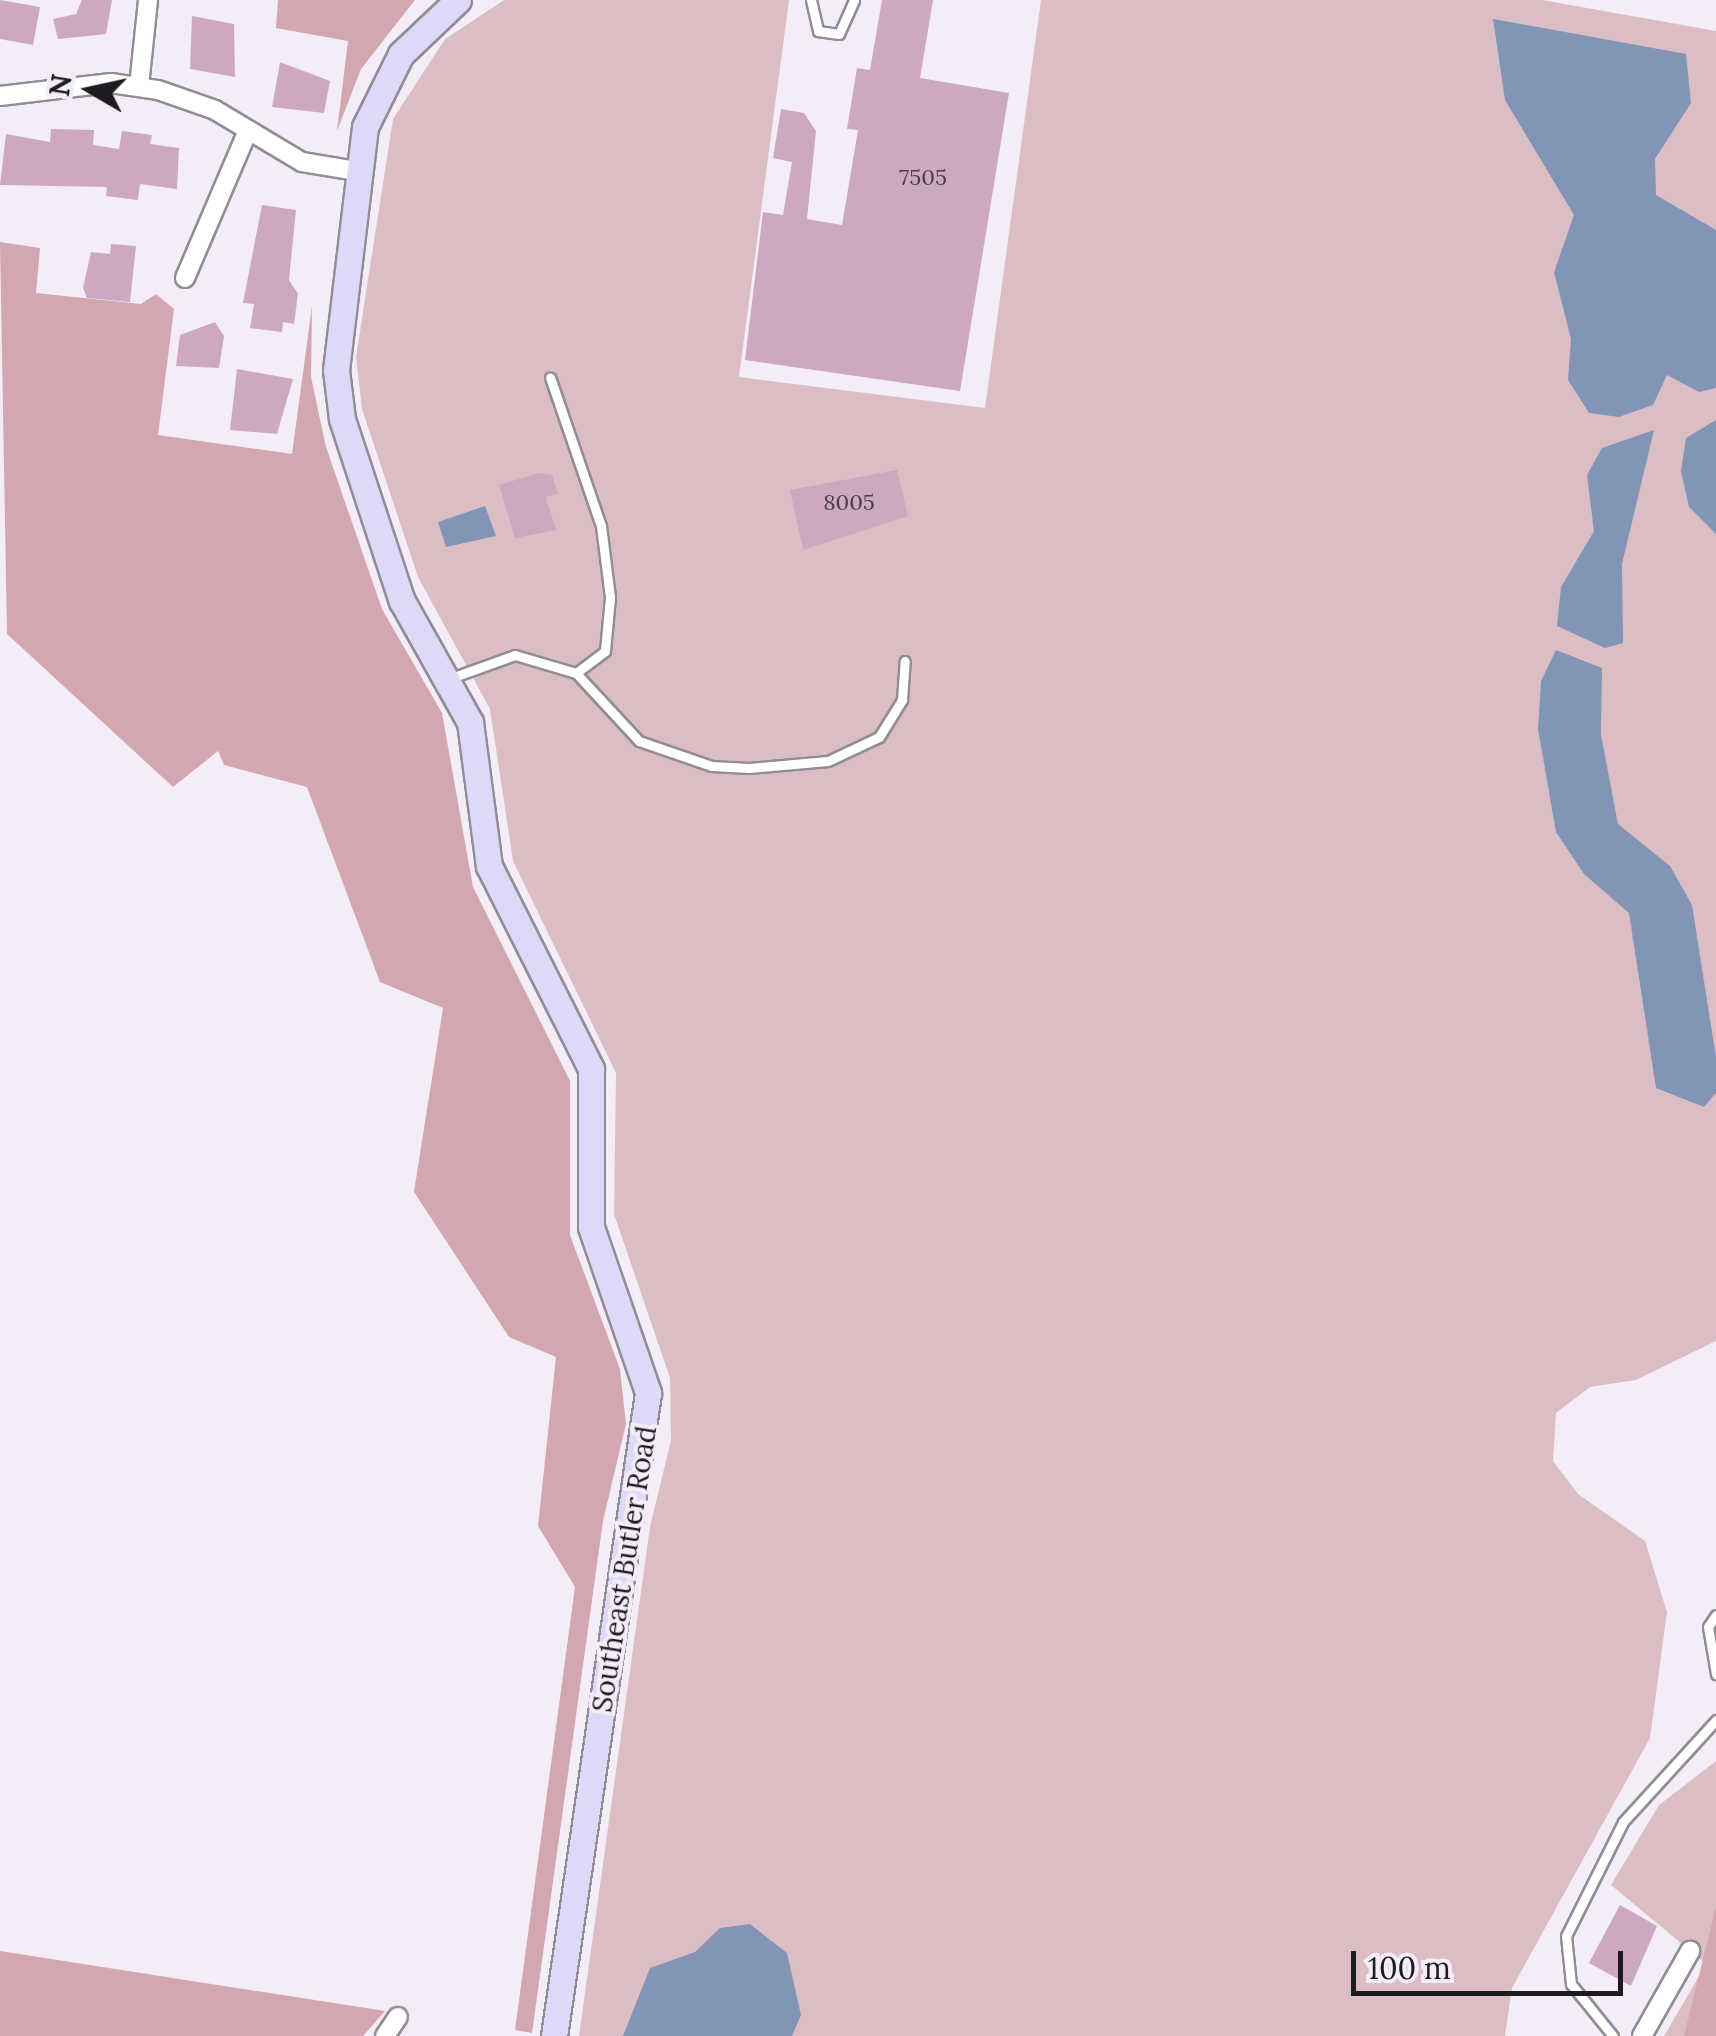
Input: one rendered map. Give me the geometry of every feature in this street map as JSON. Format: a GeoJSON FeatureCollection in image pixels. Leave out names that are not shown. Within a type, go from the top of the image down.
{"type":"FeatureCollection","features":[{"type":"Feature","properties":{"kind":"main road","name":"Southeast Butler Road"},"geometry":{"type":"LineString","coordinates":[[458,0],[390,72],[358,171],[336,342],[339,406],[402,601],[451,678],[472,733],[489,866],[591,1069],[591,1227],[648,1393],[554,2036]]}},
{"type":"Feature","properties":{"kind":"street"},"geometry":{"type":"LineString","coordinates":[[140,86],[148,0]]}},
{"type":"Feature","properties":{"kind":"street"},"geometry":{"type":"LineString","coordinates":[[0,96],[140,86],[215,110],[246,135],[302,162],[358,171]]}},
{"type":"Feature","properties":{"kind":"street"},"geometry":{"type":"LineString","coordinates":[[184,278],[246,135]]}},
{"type":"Feature","properties":{"kind":"street"},"geometry":{"type":"LineString","coordinates":[[1642,2036],[1690,1952]]}},
{"type":"Feature","properties":{"kind":"street"},"geometry":{"type":"LineString","coordinates":[[386,2036],[398,2017]]}},
{"type":"Feature","properties":{"kind":"lane"},"geometry":{"type":"LineString","coordinates":[[812,0],[818,31],[839,34],[854,0]]}},
{"type":"Feature","properties":{"kind":"lane"},"geometry":{"type":"LineString","coordinates":[[550,377],[602,526],[610,597],[605,652],[576,673]]}},
{"type":"Feature","properties":{"kind":"lane"},"geometry":{"type":"LineString","coordinates":[[451,678],[515,655],[576,673],[639,741],[712,766],[765,768],[828,761],[879,737],[902,700],[905,661]]}},
{"type":"Feature","properties":{"kind":"lane"},"geometry":{"type":"LineString","coordinates":[[1716,1615],[1708,1628],[1716,1674]]}},
{"type":"Feature","properties":{"kind":"lane"},"geometry":{"type":"LineString","coordinates":[[1612,2036],[1570,1984],[1566,1936],[1623,1822],[1716,1720]]}},
{"type":"Feature","properties":{"kind":"shaded area"},"geometry":{"type":"Polygon","coordinates":[[[278,0],[415,0],[361,69],[337,131],[348,41],[276,28],[278,0]]]}},
{"type":"Feature","properties":{"kind":"shaded area"},"geometry":{"type":"Polygon","coordinates":[[[504,0],[789,0],[739,377],[985,408],[1041,0],[1542,0],[1716,31],[1716,1341],[1636,1380],[1590,1387],[1556,1413],[1553,1461],[1578,1494],[1645,1541],[1667,1612],[1650,1738],[1512,1988],[1505,2036],[579,2036],[650,1527],[671,1440],[670,1378],[614,1214],[616,1073],[513,861],[490,709],[418,577],[362,409],[356,357],[393,119],[445,39],[504,0]]]}},
{"type":"Feature","properties":{"kind":"shaded area"},"geometry":{"type":"Polygon","coordinates":[[[0,242],[40,248],[36,293],[141,304],[156,294],[174,309],[158,435],[292,454],[312,306],[311,377],[326,447],[382,609],[442,713],[473,887],[570,1081],[570,1235],[620,1369],[626,1424],[603,1521],[532,2033],[515,2030],[575,1587],[538,1526],[556,1357],[509,1337],[414,1192],[443,1008],[380,982],[307,787],[224,765],[218,751],[173,787],[7,634],[0,242]]]}},
{"type":"Feature","properties":{"kind":"shaded area"},"geometry":{"type":"Polygon","coordinates":[[[1716,1761],[1716,2036],[1664,2036],[1706,1964],[1611,1885],[1659,1805],[1716,1761]]]}},
{"type":"Feature","properties":{"kind":"shaded area"},"geometry":{"type":"Polygon","coordinates":[[[1716,1907],[1716,2036],[1684,2036],[1716,1907]]]}},
{"type":"Feature","properties":{"kind":"shaded area"},"geometry":{"type":"Polygon","coordinates":[[[0,1951],[385,2011],[363,2036],[0,2036],[0,1951]]]}},
{"type":"Feature","properties":{"kind":"water"},"geometry":{"type":"Polygon","coordinates":[[[1493,19],[1686,54],[1691,103],[1655,159],[1656,195],[1716,230],[1716,388],[1699,392],[1667,375],[1653,405],[1619,417],[1589,413],[1568,380],[1571,339],[1554,272],[1574,215],[1505,100],[1493,19]]]}},
{"type":"Feature","properties":{"kind":"water"},"geometry":{"type":"Polygon","coordinates":[[[1716,420],[1716,534],[1689,507],[1681,471],[1686,438],[1716,420]]]}},
{"type":"Feature","properties":{"kind":"water"},"geometry":{"type":"Polygon","coordinates":[[[1654,430],[1622,564],[1623,643],[1605,648],[1557,626],[1561,587],[1594,531],[1587,475],[1602,448],[1654,430]]]}},
{"type":"Feature","properties":{"kind":"water"},"geometry":{"type":"Polygon","coordinates":[[[485,506],[496,536],[446,547],[438,522],[485,506]]]}},
{"type":"Feature","properties":{"kind":"water"},"geometry":{"type":"Polygon","coordinates":[[[1556,650],[1602,668],[1601,735],[1618,824],[1670,866],[1692,905],[1716,1057],[1716,1093],[1704,1107],[1656,1088],[1629,913],[1584,874],[1556,832],[1538,729],[1541,681],[1556,650]]]}},
{"type":"Feature","properties":{"kind":"water"},"geometry":{"type":"Polygon","coordinates":[[[750,1924],[787,1953],[801,2015],[792,2036],[623,2036],[650,1968],[695,1952],[720,1928],[750,1924]]]}},
{"type":"Feature","properties":{"kind":"building"},"geometry":{"type":"Polygon","coordinates":[[[0,0],[40,7],[33,45],[0,39],[0,0]]]}},
{"type":"Feature","properties":{"kind":"building"},"geometry":{"type":"Polygon","coordinates":[[[82,0],[112,0],[106,34],[58,39],[53,19],[76,14],[82,0]]]}},
{"type":"Feature","properties":{"kind":"building"},"geometry":{"type":"Polygon","coordinates":[[[882,0],[933,0],[920,78],[1009,93],[960,391],[745,360],[763,212],[783,215],[792,162],[773,158],[781,109],[804,113],[816,131],[807,219],[842,225],[858,130],[847,129],[857,68],[870,70],[882,0]]]}},
{"type":"Feature","properties":{"kind":"building"},"geometry":{"type":"Polygon","coordinates":[[[192,16],[234,24],[235,77],[190,69],[192,16]]]}},
{"type":"Feature","properties":{"kind":"building"},"geometry":{"type":"Polygon","coordinates":[[[280,62],[330,81],[324,113],[272,107],[280,62]]]}},
{"type":"Feature","properties":{"kind":"building"},"geometry":{"type":"Polygon","coordinates":[[[51,129],[94,130],[93,145],[119,149],[122,131],[152,135],[150,144],[179,148],[177,189],[140,184],[138,200],[106,196],[107,187],[0,185],[6,134],[50,142],[51,129]]]}},
{"type":"Feature","properties":{"kind":"building"},"geometry":{"type":"Polygon","coordinates":[[[262,205],[296,210],[289,280],[298,294],[294,324],[283,322],[282,332],[250,328],[254,304],[243,303],[262,205]]]}},
{"type":"Feature","properties":{"kind":"building"},"geometry":{"type":"Polygon","coordinates":[[[111,244],[136,246],[130,302],[87,298],[83,288],[91,252],[110,254],[111,244]]]}},
{"type":"Feature","properties":{"kind":"building"},"geometry":{"type":"Polygon","coordinates":[[[215,322],[224,336],[219,368],[176,366],[180,335],[215,322]]]}},
{"type":"Feature","properties":{"kind":"building"},"geometry":{"type":"Polygon","coordinates":[[[237,369],[293,379],[277,434],[230,430],[237,369]]]}},
{"type":"Feature","properties":{"kind":"building"},"geometry":{"type":"Polygon","coordinates":[[[897,470],[908,516],[803,550],[790,490],[897,470]]]}},
{"type":"Feature","properties":{"kind":"building"},"geometry":{"type":"Polygon","coordinates":[[[539,473],[552,475],[558,494],[546,497],[556,530],[515,538],[499,485],[539,473]]]}},
{"type":"Feature","properties":{"kind":"building"},"geometry":{"type":"Polygon","coordinates":[[[1620,1905],[1657,1926],[1631,1986],[1589,1963],[1620,1905]]]}}]}
